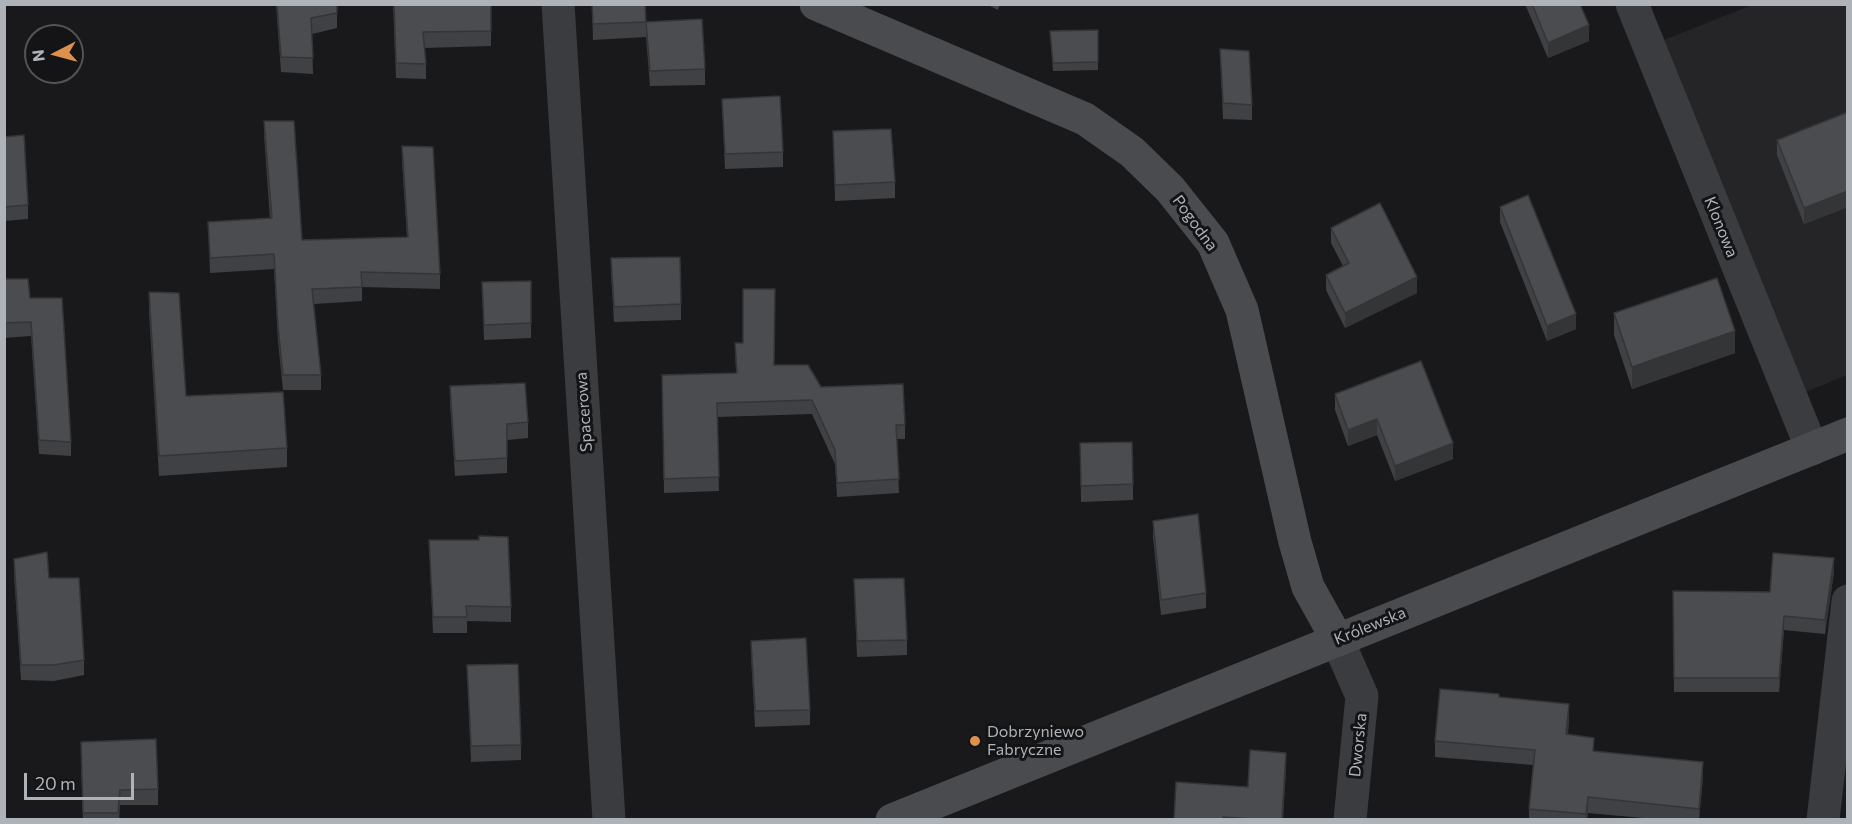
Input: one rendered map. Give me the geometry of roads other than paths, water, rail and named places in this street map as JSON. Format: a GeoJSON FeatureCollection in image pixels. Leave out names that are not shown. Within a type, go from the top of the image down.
{"type":"FeatureCollection","features":[{"type":"Feature","properties":{"kind":"street","name":"Spacerowa"},"geometry":{"type":"LineString","coordinates":[[558,4],[609,819]]}},
{"type":"Feature","properties":{"kind":"street","name":"Pogodna"},"geometry":{"type":"LineString","coordinates":[[816,4],[1086,119],[1132,152],[1170,189],[1213,243],[1242,310],[1295,542],[1308,587],[1337,639]]}},
{"type":"Feature","properties":{"kind":"street","name":"Klonowa"},"geometry":{"type":"LineString","coordinates":[[1632,4],[1812,449]]}},
{"type":"Feature","properties":{"kind":"street","name":"Królewska"},"geometry":{"type":"LineString","coordinates":[[892,819],[1812,449],[1846,441]]}},
{"type":"Feature","properties":{"kind":"street"},"geometry":{"type":"LineString","coordinates":[[1823,819],[1848,601]]}},
{"type":"Feature","properties":{"kind":"street","name":"Dworska"},"geometry":{"type":"LineString","coordinates":[[1337,639],[1362,696],[1350,819]]}},
{"type":"Feature","properties":{"kind":"place","name":"Dobrzyniewo Fabryczne"},"geometry":{"type":"Point","coordinates":[975,741]}}]}
